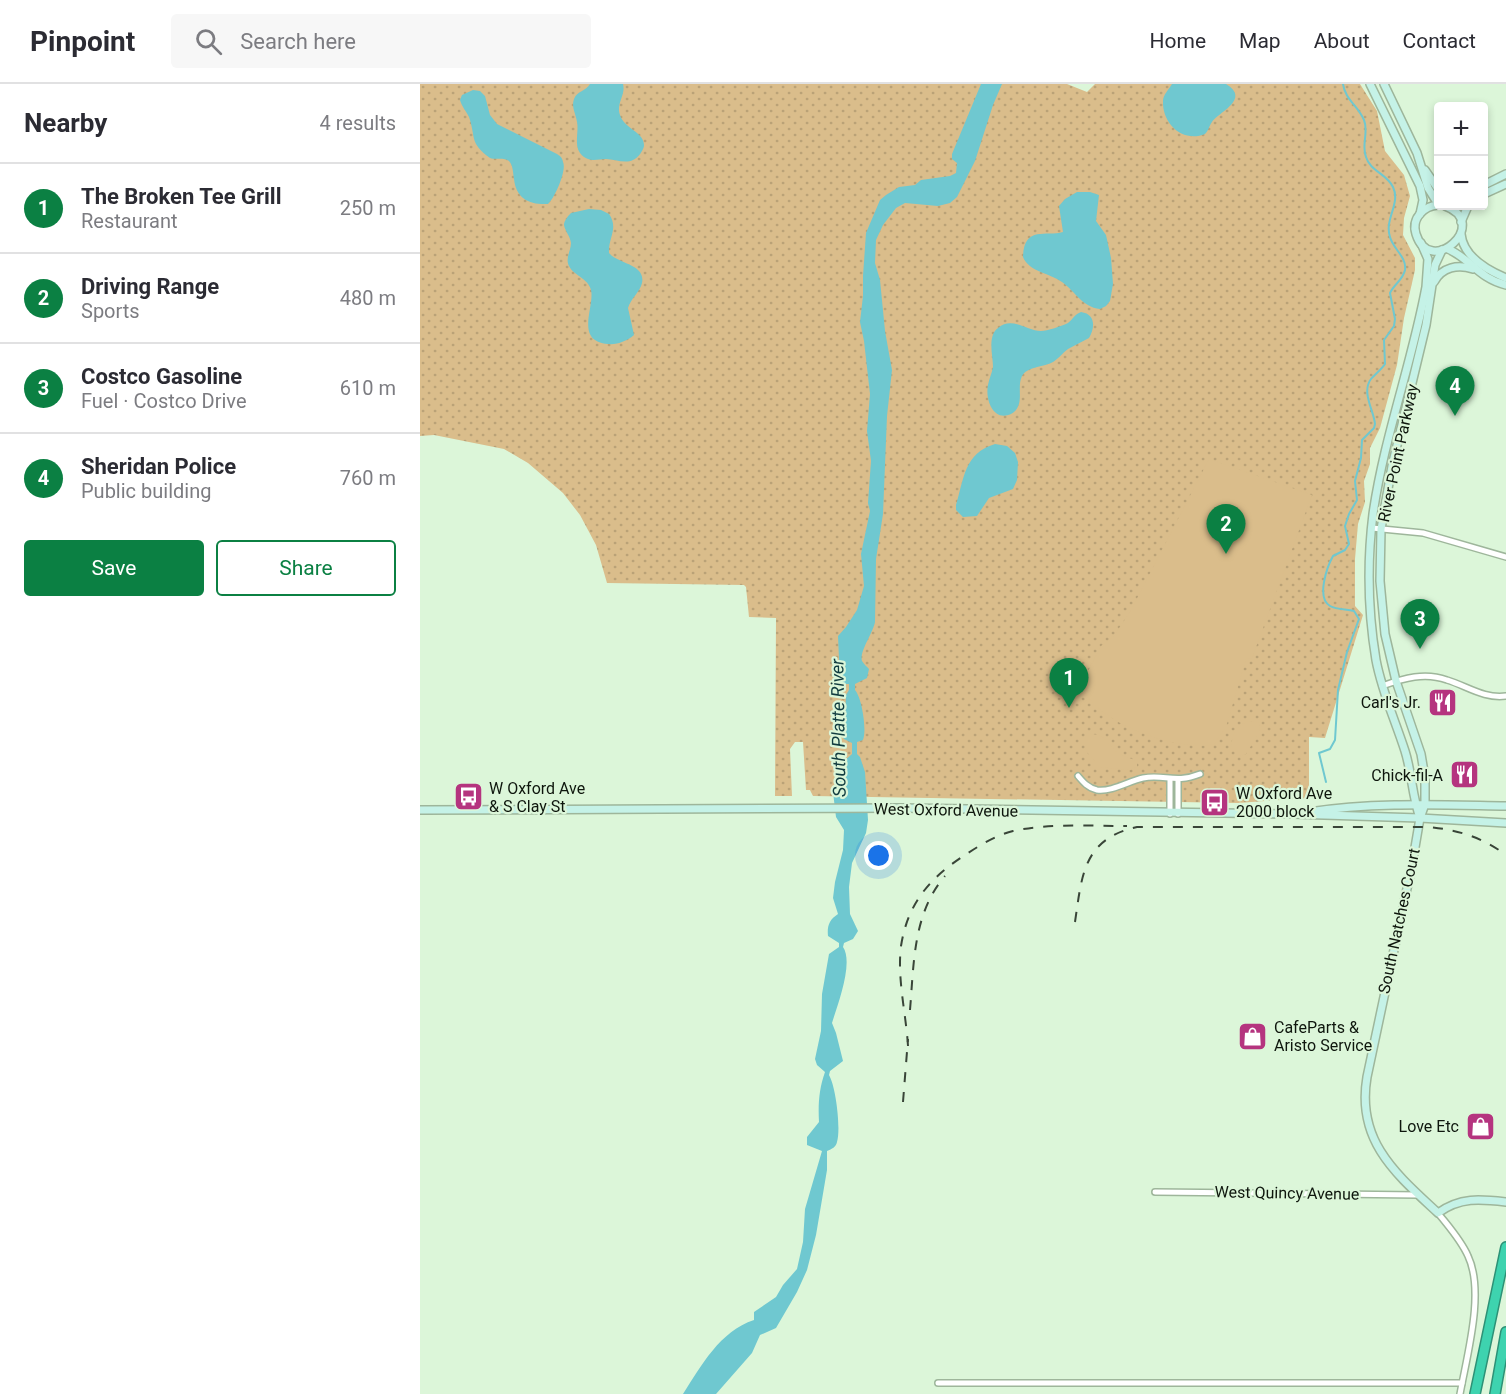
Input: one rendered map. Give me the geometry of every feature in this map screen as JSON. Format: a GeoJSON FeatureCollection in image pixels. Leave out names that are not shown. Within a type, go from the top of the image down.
{"type":"FeatureCollection","features":[{"type":"Feature","properties":{"kind":"highway"},"geometry":{"type":"LineString","coordinates":[[1475,1394],[1506,1247]]}},
{"type":"Feature","properties":{"kind":"highway"},"geometry":{"type":"LineString","coordinates":[[1495,1394],[1506,1332]]}},
{"type":"Feature","properties":{"kind":"street"},"geometry":{"type":"LineString","coordinates":[[1370,84],[1420,186],[1423,200],[1420,214]]}},
{"type":"Feature","properties":{"kind":"street"},"geometry":{"type":"LineString","coordinates":[[1384,84],[1434,184]]}},
{"type":"Feature","properties":{"kind":"street"},"geometry":{"type":"LineString","coordinates":[[1420,160],[1428,188],[1434,198]]}},
{"type":"Feature","properties":{"kind":"street"},"geometry":{"type":"LineString","coordinates":[[1488,183],[1506,174]]}},
{"type":"Feature","properties":{"kind":"street"},"geometry":{"type":"LineString","coordinates":[[1488,192],[1506,184]]}},
{"type":"Feature","properties":{"kind":"street"},"geometry":{"type":"LineString","coordinates":[[1420,214],[1434,205]]}},
{"type":"Feature","properties":{"kind":"street"},"geometry":{"type":"LineString","coordinates":[[1452,210],[1456,212],[1461,222]]}},
{"type":"Feature","properties":{"kind":"street"},"geometry":{"type":"LineString","coordinates":[[1466,210],[1461,222],[1463,244],[1473,257],[1493,272],[1506,278]]}},
{"type":"Feature","properties":{"kind":"street","name":"River Point Parkway"},"geometry":{"type":"LineString","coordinates":[[1420,214],[1415,230],[1428,259],[1426,287],[1383,464],[1372,528],[1369,573],[1375,652],[1382,686],[1408,761],[1414,804],[1420,818]]}},
{"type":"Feature","properties":{"kind":"street","name":"River Point Parkway"},"geometry":{"type":"LineString","coordinates":[[1420,818],[1425,804],[1425,778],[1421,754],[1387,647],[1379,568],[1381,529],[1392,466],[1423,340],[1435,266],[1445,250],[1456,242],[1461,232]]}},
{"type":"Feature","properties":{"kind":"street"},"geometry":{"type":"LineString","coordinates":[[1421,243],[1431,249],[1445,250],[1462,257],[1488,279],[1506,285]]}},
{"type":"Feature","properties":{"kind":"street"},"geometry":{"type":"LineString","coordinates":[[1432,285],[1438,274],[1450,268],[1466,267],[1475,270]]}},
{"type":"Feature","properties":{"kind":"street"},"geometry":{"type":"LineString","coordinates":[[1372,528],[1423,533],[1506,557]]}},
{"type":"Feature","properties":{"kind":"street"},"geometry":{"type":"LineString","coordinates":[[1382,686],[1415,677],[1433,677],[1448,680],[1488,696],[1506,696]]}},
{"type":"Feature","properties":{"kind":"street"},"geometry":{"type":"LineString","coordinates":[[1078,776],[1089,787],[1099,790],[1142,778],[1178,780],[1200,774]]}},
{"type":"Feature","properties":{"kind":"street"},"geometry":{"type":"LineString","coordinates":[[1170,779],[1170,814]]}},
{"type":"Feature","properties":{"kind":"street"},"geometry":{"type":"LineString","coordinates":[[1178,780],[1178,814]]}},
{"type":"Feature","properties":{"kind":"street","name":"West Oxford Avenue"},"geometry":{"type":"LineString","coordinates":[[1292,814],[1369,805],[1506,806]]}},
{"type":"Feature","properties":{"kind":"street","name":"West Oxford Avenue"},"geometry":{"type":"LineString","coordinates":[[420,810],[886,808],[1170,814],[1292,814],[1506,823]]}},
{"type":"Feature","properties":{"kind":"street","name":"South Natches Court"},"geometry":{"type":"LineString","coordinates":[[1420,818],[1365,1098],[1369,1125],[1377,1147],[1386,1161],[1438,1213]]}},
{"type":"Feature","properties":{"kind":"street","name":"West Quincy Avenue"},"geometry":{"type":"LineString","coordinates":[[1155,1192],[1418,1195]]}},
{"type":"Feature","properties":{"kind":"street"},"geometry":{"type":"LineString","coordinates":[[1460,1394],[1476,1299],[1476,1281],[1468,1255],[1438,1213],[1462,1201],[1479,1199],[1506,1202]]}},
{"type":"Feature","properties":{"kind":"street"},"geometry":{"type":"LineString","coordinates":[[938,1383],[1462,1383]]}},
{"type":"Feature","properties":{"kind":"shaded area"},"geometry":{"type":"Polygon","coordinates":[[[420,84],[1067,84],[1087,92],[1095,84],[1360,84],[1377,111],[1385,151],[1404,175],[1410,196],[1404,218],[1403,235],[1415,258],[1415,270],[1404,318],[1397,365],[1380,428],[1370,448],[1370,464],[1364,481],[1365,502],[1358,524],[1355,559],[1355,606],[1363,615],[1325,738],[1309,737],[1309,798],[1238,803],[813,796],[810,790],[806,790],[803,742],[795,742],[790,749],[792,796],[775,796],[776,618],[749,617],[746,587],[744,585],[607,583],[596,545],[580,515],[563,493],[528,463],[504,449],[434,435],[420,436],[420,84]]]}},
{"type":"Feature","properties":{"kind":"shaded area"},"geometry":{"type":"Polygon","coordinates":[[[1209,459],[1312,495],[1252,658],[1246,659],[1226,727],[1214,744],[1199,746],[1159,739],[1117,721],[1100,710],[1088,697],[1082,683],[1101,646],[1113,637],[1130,612],[1209,459]]]}},
{"type":"Feature","properties":{"kind":"shaded area"},"geometry":{"type":"Polygon","coordinates":[[[1250,721],[1259,723],[1260,731],[1246,754],[1240,756],[1232,748],[1232,739],[1239,727],[1250,721]]]}},
{"type":"Feature","properties":{"kind":"shaded area"},"geometry":{"type":"Polygon","coordinates":[[[1090,734],[1100,736],[1118,753],[1137,761],[1137,767],[1130,770],[1099,767],[1086,751],[1084,740],[1090,734]]]}},
{"type":"Feature","properties":{"kind":"water"},"geometry":{"type":"Polygon","coordinates":[[[590,84],[623,84],[620,115],[622,120],[641,137],[644,146],[635,159],[627,162],[592,160],[578,150],[573,102],[577,94],[590,84]]]}},
{"type":"Feature","properties":{"kind":"water"},"geometry":{"type":"Polygon","coordinates":[[[981,84],[1002,84],[975,161],[957,197],[950,203],[938,206],[905,203],[896,208],[883,225],[876,240],[875,263],[880,280],[892,370],[887,416],[883,514],[876,559],[875,622],[862,657],[862,661],[869,669],[867,678],[855,684],[864,722],[863,740],[857,742],[857,754],[865,772],[868,820],[866,833],[852,863],[849,887],[850,914],[858,931],[853,939],[844,943],[846,974],[832,1023],[843,1061],[830,1071],[829,1075],[836,1098],[838,1136],[836,1145],[827,1151],[827,1170],[816,1235],[807,1270],[776,1328],[760,1335],[752,1353],[716,1394],[683,1394],[704,1361],[721,1341],[742,1325],[754,1320],[754,1312],[776,1297],[797,1269],[803,1242],[805,1209],[822,1151],[807,1145],[807,1137],[819,1122],[819,1097],[825,1072],[817,1065],[815,1059],[821,1031],[822,994],[829,954],[839,947],[839,943],[828,936],[828,926],[838,914],[833,898],[843,850],[844,830],[836,817],[833,792],[843,762],[852,754],[852,743],[844,739],[839,728],[845,715],[849,684],[843,684],[840,681],[838,636],[857,610],[864,586],[861,554],[870,511],[868,503],[871,461],[867,431],[870,394],[860,322],[866,233],[880,200],[886,195],[899,187],[915,185],[921,180],[956,173],[957,163],[952,159],[952,154],[981,84]]]}},
{"type":"Feature","properties":{"kind":"water"},"geometry":{"type":"Polygon","coordinates":[[[1172,84],[1226,84],[1233,90],[1234,100],[1212,122],[1205,134],[1189,136],[1175,130],[1166,117],[1163,99],[1172,84]]]}},
{"type":"Feature","properties":{"kind":"water"},"geometry":{"type":"Polygon","coordinates":[[[473,90],[480,91],[485,96],[490,115],[497,124],[561,158],[564,166],[562,177],[548,204],[530,202],[521,196],[515,186],[509,161],[490,158],[476,144],[469,117],[460,100],[462,95],[473,90]]]}},
{"type":"Feature","properties":{"kind":"water"},"geometry":{"type":"Polygon","coordinates":[[[1077,192],[1099,195],[1096,221],[1106,235],[1113,284],[1110,301],[1100,309],[1088,305],[1057,279],[1030,266],[1023,257],[1027,240],[1032,236],[1063,232],[1059,206],[1065,199],[1077,192]]]}},
{"type":"Feature","properties":{"kind":"water"},"geometry":{"type":"Polygon","coordinates":[[[589,209],[601,210],[609,214],[613,229],[609,253],[636,268],[642,277],[641,286],[628,308],[634,335],[618,343],[598,342],[592,337],[588,322],[591,290],[568,263],[571,243],[565,222],[571,213],[589,209]]]}},
{"type":"Feature","properties":{"kind":"water"},"geometry":{"type":"Polygon","coordinates":[[[1081,312],[1092,318],[1089,338],[1068,349],[1053,362],[1024,373],[1020,381],[1016,411],[1005,416],[995,412],[989,402],[987,391],[993,367],[991,346],[998,328],[1009,323],[1041,331],[1047,330],[1068,323],[1081,312]]]}},
{"type":"Feature","properties":{"kind":"water"},"geometry":{"type":"Polygon","coordinates":[[[995,444],[1007,446],[1015,453],[1018,462],[1017,480],[1013,489],[989,498],[977,516],[963,517],[956,510],[956,505],[967,468],[977,454],[995,444]]]}},
{"type":"Feature","properties":{"kind":"waterway"},"geometry":{"type":"LineString","coordinates":[[1326,782],[1319,753],[1330,749],[1335,740],[1338,690],[1347,652],[1359,619],[1354,611],[1339,609],[1326,602],[1324,582],[1333,556],[1345,550],[1349,544],[1345,526],[1357,500],[1355,481],[1361,458],[1362,440],[1375,424],[1368,396],[1368,384],[1385,364],[1384,340],[1394,326],[1395,319],[1390,293],[1405,270],[1404,261],[1392,241],[1389,230],[1395,193],[1387,179],[1368,162],[1364,143],[1366,129],[1364,120],[1346,94],[1343,84]]}},
{"type":"Feature","properties":{"kind":"railway"},"geometry":{"type":"LineString","coordinates":[[908,1046],[901,983],[901,946],[909,916],[933,881],[973,850],[995,837],[1013,831],[1056,826],[1127,826]]}},
{"type":"Feature","properties":{"kind":"railway"},"geometry":{"type":"LineString","coordinates":[[1075,922],[1083,874],[1095,850],[1106,840],[1137,827],[1429,827],[1469,835],[1488,843],[1506,855]]}},
{"type":"Feature","properties":{"kind":"railway"},"geometry":{"type":"LineString","coordinates":[[910,1010],[914,957],[921,922],[934,890],[945,876]]}},
{"type":"Feature","properties":{"kind":"railway"},"geometry":{"type":"LineString","coordinates":[[903,1102],[908,1039]]}},
{"type":"Feature","properties":{"kind":"place","name":"Sheridan Police"},"geometry":{"type":"Point","coordinates":[1455,416]}},
{"type":"Feature","properties":{"kind":"place","name":"Driving Range"},"geometry":{"type":"Point","coordinates":[1226,554]}},
{"type":"Feature","properties":{"kind":"place","name":"Costco Gasoline"},"geometry":{"type":"Point","coordinates":[1420,649]}},
{"type":"Feature","properties":{"kind":"place","name":"Carl's Jr."},"geometry":{"type":"Point","coordinates":[1442,702]}},
{"type":"Feature","properties":{"kind":"place","name":"The Broken Tee Grill"},"geometry":{"type":"Point","coordinates":[1069,708]}},
{"type":"Feature","properties":{"kind":"place","name":"Chick-fil-A"},"geometry":{"type":"Point","coordinates":[1464,775]}},
{"type":"Feature","properties":{"kind":"place","name":"W Oxford Ave & S Clay St"},"geometry":{"type":"Point","coordinates":[468,797]}},
{"type":"Feature","properties":{"kind":"place","name":"W Oxford Ave 2000 block"},"geometry":{"type":"Point","coordinates":[1215,802]}},
{"type":"Feature","properties":{"kind":"place","name":"CafeParts & Aristo Service"},"geometry":{"type":"Point","coordinates":[1253,1036]}},
{"type":"Feature","properties":{"kind":"place","name":"Love Etc"},"geometry":{"type":"Point","coordinates":[1480,1126]}},
{"type":"Feature","properties":{"kind":"water label","name":"South Platte River"},"geometry":{"type":"Point","coordinates":[838,728]}}]}
